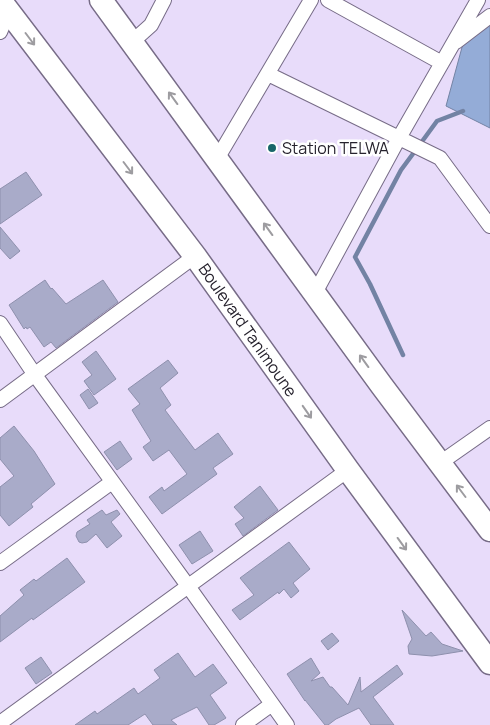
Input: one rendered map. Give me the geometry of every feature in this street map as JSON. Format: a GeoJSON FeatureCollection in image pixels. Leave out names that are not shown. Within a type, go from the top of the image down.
{"type":"FeatureCollection","features":[{"type":"Feature","properties":{"kind":"main road"},"geometry":{"type":"LineString","coordinates":[[101,0],[490,530]]}},
{"type":"Feature","properties":{"kind":"main road","name":"Boulevard Tanimoune"},"geometry":{"type":"LineString","coordinates":[[4,6],[195,256],[348,470],[490,663]]}},
{"type":"Feature","properties":{"kind":"street"},"geometry":{"type":"LineString","coordinates":[[132,42],[152,25],[164,0]]}},
{"type":"Feature","properties":{"kind":"street"},"geometry":{"type":"LineString","coordinates":[[217,159],[311,0]]}},
{"type":"Feature","properties":{"kind":"street"},"geometry":{"type":"LineString","coordinates":[[328,0],[442,63]]}},
{"type":"Feature","properties":{"kind":"street"},"geometry":{"type":"LineString","coordinates":[[315,293],[399,138],[478,0]]}},
{"type":"Feature","properties":{"kind":"street"},"geometry":{"type":"LineString","coordinates":[[0,32],[4,6]]}},
{"type":"Feature","properties":{"kind":"street"},"geometry":{"type":"LineString","coordinates":[[452,46],[490,16]]}},
{"type":"Feature","properties":{"kind":"street"},"geometry":{"type":"LineString","coordinates":[[268,74],[440,158],[490,226]]}},
{"type":"Feature","properties":{"kind":"street"},"geometry":{"type":"LineString","coordinates":[[0,400],[195,256]]}},
{"type":"Feature","properties":{"kind":"street"},"geometry":{"type":"LineString","coordinates":[[0,323],[34,375],[287,725]]}},
{"type":"Feature","properties":{"kind":"street"},"geometry":{"type":"LineString","coordinates":[[440,463],[490,428]]}},
{"type":"Feature","properties":{"kind":"street"},"geometry":{"type":"LineString","coordinates":[[0,723],[348,470]]}},
{"type":"Feature","properties":{"kind":"street"},"geometry":{"type":"LineString","coordinates":[[0,563],[112,482]]}},
{"type":"Feature","properties":{"kind":"street"},"geometry":{"type":"LineString","coordinates":[[243,725],[272,704]]}},
{"type":"Feature","properties":{"kind":"water"},"geometry":{"type":"Polygon","coordinates":[[[490,21],[490,128],[446,106],[464,40],[490,21]]]}},
{"type":"Feature","properties":{"kind":"building"},"geometry":{"type":"Polygon","coordinates":[[[26,172],[42,195],[0,224],[0,189],[26,172]]]}},
{"type":"Feature","properties":{"kind":"building"},"geometry":{"type":"Polygon","coordinates":[[[0,227],[20,251],[10,259],[0,248],[0,227]]]}},
{"type":"Feature","properties":{"kind":"building"},"geometry":{"type":"Polygon","coordinates":[[[45,280],[66,304],[103,280],[118,302],[56,348],[51,342],[44,347],[30,327],[24,329],[9,305],[45,280]]]}},
{"type":"Feature","properties":{"kind":"building"},"geometry":{"type":"Polygon","coordinates":[[[96,351],[116,379],[94,395],[84,381],[92,375],[82,362],[96,351]]]}},
{"type":"Feature","properties":{"kind":"building"},"geometry":{"type":"Polygon","coordinates":[[[168,360],[178,373],[160,388],[171,405],[165,410],[195,450],[218,433],[233,454],[213,468],[217,474],[162,514],[149,497],[162,487],[164,491],[187,474],[169,450],[153,461],[143,447],[151,441],[132,410],[140,404],[128,389],[168,360]]]}},
{"type":"Feature","properties":{"kind":"building"},"geometry":{"type":"Polygon","coordinates":[[[88,389],[98,403],[89,409],[80,395],[88,389]]]}},
{"type":"Feature","properties":{"kind":"building"},"geometry":{"type":"Polygon","coordinates":[[[14,426],[34,451],[55,484],[31,504],[33,507],[9,526],[0,515],[0,487],[14,476],[0,459],[0,438],[14,426]]]}},
{"type":"Feature","properties":{"kind":"building"},"geometry":{"type":"Polygon","coordinates":[[[120,441],[132,459],[117,470],[104,452],[120,441]]]}},
{"type":"Feature","properties":{"kind":"building"},"geometry":{"type":"Polygon","coordinates":[[[260,486],[278,510],[243,536],[235,524],[244,518],[234,507],[260,486]]]}},
{"type":"Feature","properties":{"kind":"building"},"geometry":{"type":"Polygon","coordinates":[[[102,510],[106,515],[117,510],[120,514],[111,522],[122,536],[107,548],[96,534],[87,542],[79,542],[76,536],[77,532],[90,524],[87,520],[102,510]]]}},
{"type":"Feature","properties":{"kind":"building"},"geometry":{"type":"Polygon","coordinates":[[[200,531],[213,551],[192,564],[179,545],[200,531]]]}},
{"type":"Feature","properties":{"kind":"building"},"geometry":{"type":"Polygon","coordinates":[[[289,542],[310,569],[293,583],[299,591],[291,598],[284,589],[240,620],[232,610],[254,595],[240,578],[289,542]]]}},
{"type":"Feature","properties":{"kind":"building"},"geometry":{"type":"Polygon","coordinates":[[[67,558],[85,582],[0,642],[0,616],[24,595],[20,590],[34,579],[36,581],[67,558]]]}},
{"type":"Feature","properties":{"kind":"building"},"geometry":{"type":"Polygon","coordinates":[[[402,610],[426,636],[431,632],[442,644],[463,651],[432,656],[409,654],[408,646],[412,639],[402,610]]]}},
{"type":"Feature","properties":{"kind":"building"},"geometry":{"type":"Polygon","coordinates":[[[332,633],[339,641],[328,650],[321,641],[332,633]]]}},
{"type":"Feature","properties":{"kind":"building"},"geometry":{"type":"Polygon","coordinates":[[[178,653],[195,677],[213,664],[227,683],[210,695],[226,718],[214,725],[209,725],[197,707],[171,720],[177,725],[153,725],[145,714],[128,725],[75,725],[95,711],[97,714],[134,688],[138,694],[160,678],[154,670],[178,653]]]}},
{"type":"Feature","properties":{"kind":"building"},"geometry":{"type":"Polygon","coordinates":[[[41,657],[52,673],[36,684],[25,668],[41,657]]]}},
{"type":"Feature","properties":{"kind":"building"},"geometry":{"type":"Polygon","coordinates":[[[311,658],[320,673],[311,681],[323,677],[348,705],[360,677],[361,692],[397,665],[403,674],[373,697],[394,725],[371,725],[359,708],[325,725],[305,701],[287,674],[311,658]]]}},
{"type":"Feature","properties":{"kind":"waterway"},"geometry":{"type":"LineString","coordinates":[[403,355],[370,284],[355,257],[401,170],[437,121],[463,111]]}},
{"type":"Feature","properties":{"kind":"place","name":"Station TELWA"},"geometry":{"type":"Point","coordinates":[272,148]}}]}
